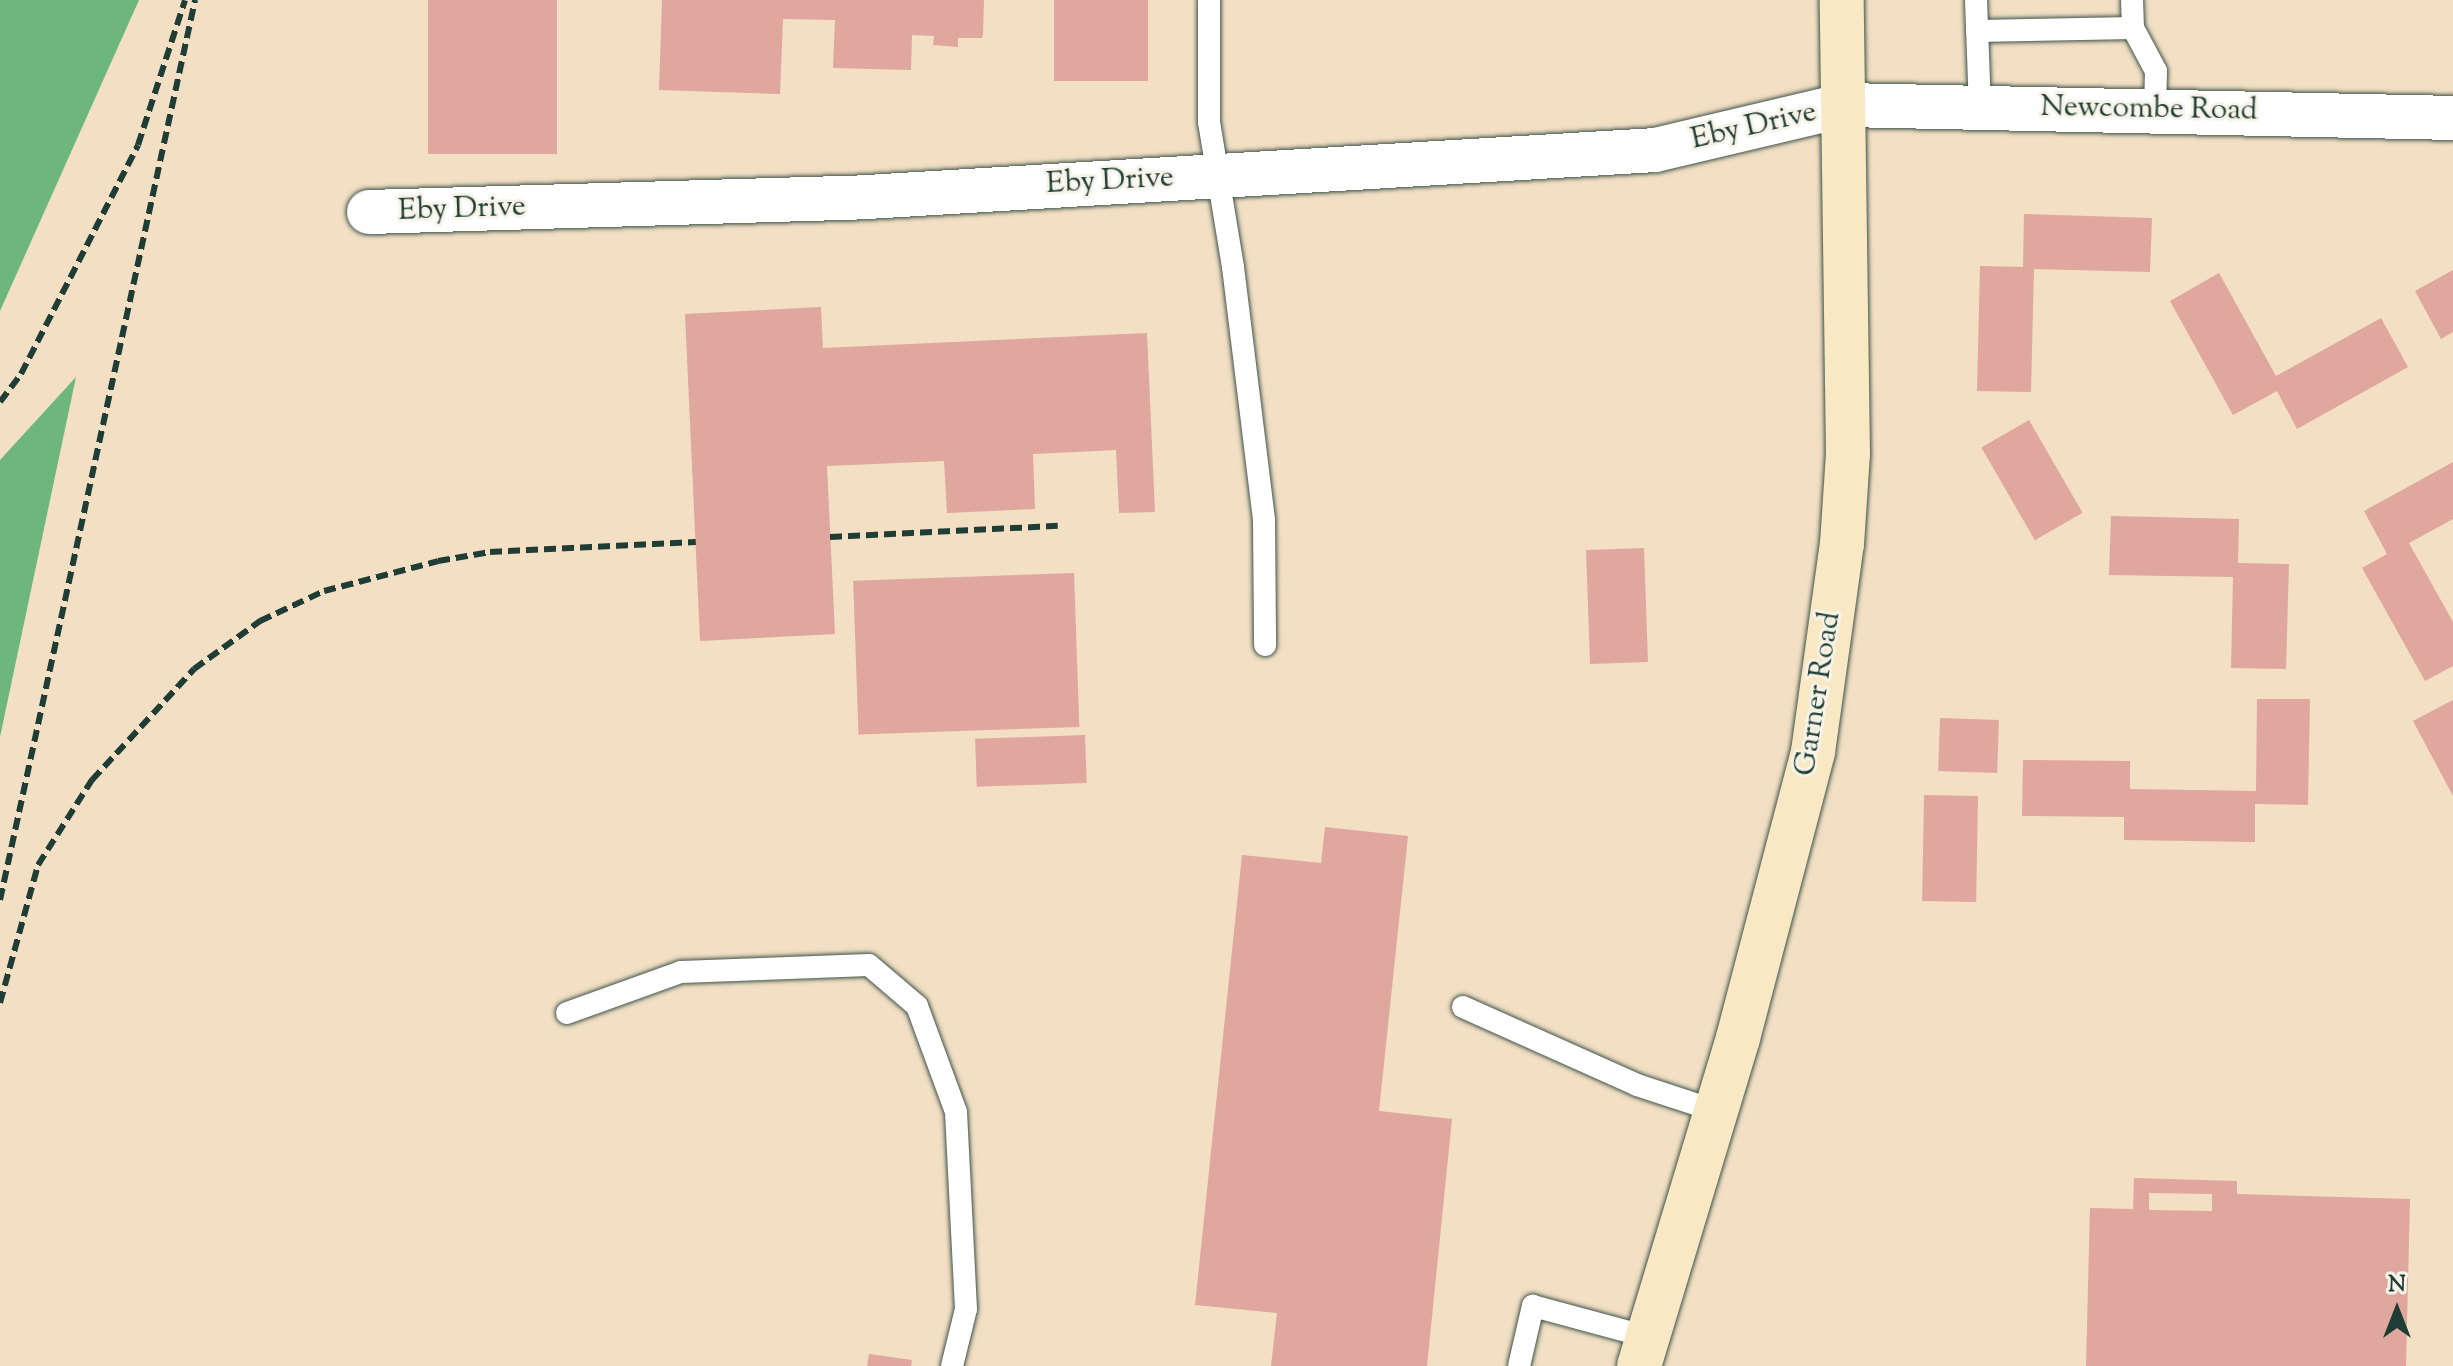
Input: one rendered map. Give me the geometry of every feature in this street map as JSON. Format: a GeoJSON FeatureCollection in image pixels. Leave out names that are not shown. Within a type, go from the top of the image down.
{"type":"FeatureCollection","features":[{"type":"Feature","properties":{"kind":"main road","name":"Garner Road"},"geometry":{"type":"LineString","coordinates":[[1644,1351],[1716,1111],[1813,752],[1842,544],[1848,454],[1842,0]]}},
{"type":"Feature","properties":{"kind":"street","name":"Eby Drive"},"geometry":{"type":"LineString","coordinates":[[369,212],[867,197],[1655,150],[1845,105]]}},
{"type":"Feature","properties":{"kind":"street","name":"Newcombe Road"},"geometry":{"type":"LineString","coordinates":[[1845,105],[2453,118]]}},
{"type":"Feature","properties":{"kind":"lane"},"geometry":{"type":"LineString","coordinates":[[1209,0],[1209,122],[1233,267],[1264,520],[1265,645]]}},
{"type":"Feature","properties":{"kind":"lane"},"geometry":{"type":"LineString","coordinates":[[1976,0],[1980,107]]}},
{"type":"Feature","properties":{"kind":"lane"},"geometry":{"type":"LineString","coordinates":[[2132,0],[2133,28],[2156,71],[2155,111]]}},
{"type":"Feature","properties":{"kind":"lane"},"geometry":{"type":"LineString","coordinates":[[1977,31],[2133,28]]}},
{"type":"Feature","properties":{"kind":"lane"},"geometry":{"type":"LineString","coordinates":[[567,1013],[681,972],[869,965],[917,1006],[956,1112],[966,1309],[952,1366]]}},
{"type":"Feature","properties":{"kind":"lane"},"geometry":{"type":"LineString","coordinates":[[1463,1007],[1637,1085],[1716,1111]]}},
{"type":"Feature","properties":{"kind":"lane"},"geometry":{"type":"LineString","coordinates":[[1519,1366],[1533,1306],[1644,1351]]}},
{"type":"Feature","properties":{"kind":"green space"},"geometry":{"type":"Polygon","coordinates":[[[0,0],[139,0],[0,311],[0,0]]]}},
{"type":"Feature","properties":{"kind":"green space"},"geometry":{"type":"Polygon","coordinates":[[[76,377],[0,737],[0,460],[76,377]]]}},
{"type":"Feature","properties":{"kind":"building"},"geometry":{"type":"Polygon","coordinates":[[[428,0],[557,0],[557,154],[428,154],[428,0]]]}},
{"type":"Feature","properties":{"kind":"building"},"geometry":{"type":"Polygon","coordinates":[[[662,0],[984,0],[983,34],[982,38],[958,38],[958,47],[933,45],[934,36],[912,35],[911,70],[833,68],[835,20],[783,19],[780,94],[659,90],[662,0]]]}},
{"type":"Feature","properties":{"kind":"building"},"geometry":{"type":"Polygon","coordinates":[[[1054,0],[1148,0],[1148,81],[1054,81],[1054,0]]]}},
{"type":"Feature","properties":{"kind":"building"},"geometry":{"type":"Polygon","coordinates":[[[2024,214],[2152,218],[2150,272],[2034,269],[2031,392],[1977,391],[1980,266],[2023,267],[2024,214]]]}},
{"type":"Feature","properties":{"kind":"building"},"geometry":{"type":"Polygon","coordinates":[[[2453,270],[2453,332],[2441,339],[2415,291],[2453,270]]]}},
{"type":"Feature","properties":{"kind":"building"},"geometry":{"type":"Polygon","coordinates":[[[2219,273],[2276,376],[2381,318],[2408,367],[2297,429],[2277,391],[2233,415],[2170,301],[2219,273]]]}},
{"type":"Feature","properties":{"kind":"building"},"geometry":{"type":"Polygon","coordinates":[[[821,307],[823,348],[1147,333],[1155,512],[1119,513],[1116,450],[1033,454],[1035,509],[947,513],[944,461],[827,466],[835,634],[700,641],[685,314],[821,307]]]}},
{"type":"Feature","properties":{"kind":"building"},"geometry":{"type":"Polygon","coordinates":[[[2029,420],[2082,513],[2035,540],[1981,448],[2029,420]]]}},
{"type":"Feature","properties":{"kind":"building"},"geometry":{"type":"Polygon","coordinates":[[[2453,462],[2453,519],[2409,543],[2453,622],[2453,666],[2425,681],[2362,568],[2387,554],[2364,511],[2453,462]]]}},
{"type":"Feature","properties":{"kind":"building"},"geometry":{"type":"Polygon","coordinates":[[[2111,516],[2239,519],[2238,563],[2289,564],[2286,669],[2231,668],[2233,577],[2109,575],[2111,516]]]}},
{"type":"Feature","properties":{"kind":"building"},"geometry":{"type":"Polygon","coordinates":[[[1644,548],[1648,662],[1590,664],[1586,550],[1644,548]]]}},
{"type":"Feature","properties":{"kind":"building"},"geometry":{"type":"Polygon","coordinates":[[[1074,573],[1079,727],[859,735],[853,581],[1074,573]]]}},
{"type":"Feature","properties":{"kind":"building"},"geometry":{"type":"Polygon","coordinates":[[[2257,699],[2310,699],[2308,805],[2255,804],[2255,842],[2124,840],[2124,817],[2022,816],[2023,760],[2130,761],[2130,789],[2256,791],[2257,699]]]}},
{"type":"Feature","properties":{"kind":"building"},"geometry":{"type":"Polygon","coordinates":[[[2453,700],[2453,796],[2413,721],[2453,700]]]}},
{"type":"Feature","properties":{"kind":"building"},"geometry":{"type":"Polygon","coordinates":[[[1940,718],[1999,720],[1997,773],[1938,771],[1940,718]]]}},
{"type":"Feature","properties":{"kind":"building"},"geometry":{"type":"Polygon","coordinates":[[[1085,735],[1087,783],[977,787],[975,739],[1085,735]]]}},
{"type":"Feature","properties":{"kind":"building"},"geometry":{"type":"Polygon","coordinates":[[[1924,795],[1978,796],[1976,902],[1922,901],[1924,795]]]}},
{"type":"Feature","properties":{"kind":"building"},"geometry":{"type":"Polygon","coordinates":[[[1325,827],[1408,836],[1379,1111],[1452,1119],[1427,1366],[1271,1366],[1277,1313],[1195,1305],[1242,855],[1321,863],[1325,827]]]}},
{"type":"Feature","properties":{"kind":"building"},"geometry":{"type":"Polygon","coordinates":[[[2134,1178],[2237,1181],[2237,1194],[2410,1199],[2406,1366],[2086,1366],[2090,1208],[2133,1209],[2134,1178]],[[2149,1193],[2149,1210],[2212,1211],[2212,1194],[2149,1193]]]}},
{"type":"Feature","properties":{"kind":"building"},"geometry":{"type":"Polygon","coordinates":[[[869,1354],[912,1360],[911,1366],[867,1366],[869,1354]]]}},
{"type":"Feature","properties":{"kind":"railway"},"geometry":{"type":"LineString","coordinates":[[0,402],[21,374],[138,145],[185,0]]}},
{"type":"Feature","properties":{"kind":"railway"},"geometry":{"type":"LineString","coordinates":[[0,900],[195,0]]}},
{"type":"Feature","properties":{"kind":"railway"},"geometry":{"type":"LineString","coordinates":[[830,537],[1058,526]]}},
{"type":"Feature","properties":{"kind":"railway"},"geometry":{"type":"LineString","coordinates":[[0,1003],[38,865],[92,780],[194,669],[260,621],[324,591],[438,561],[490,552],[696,542]]}}]}
